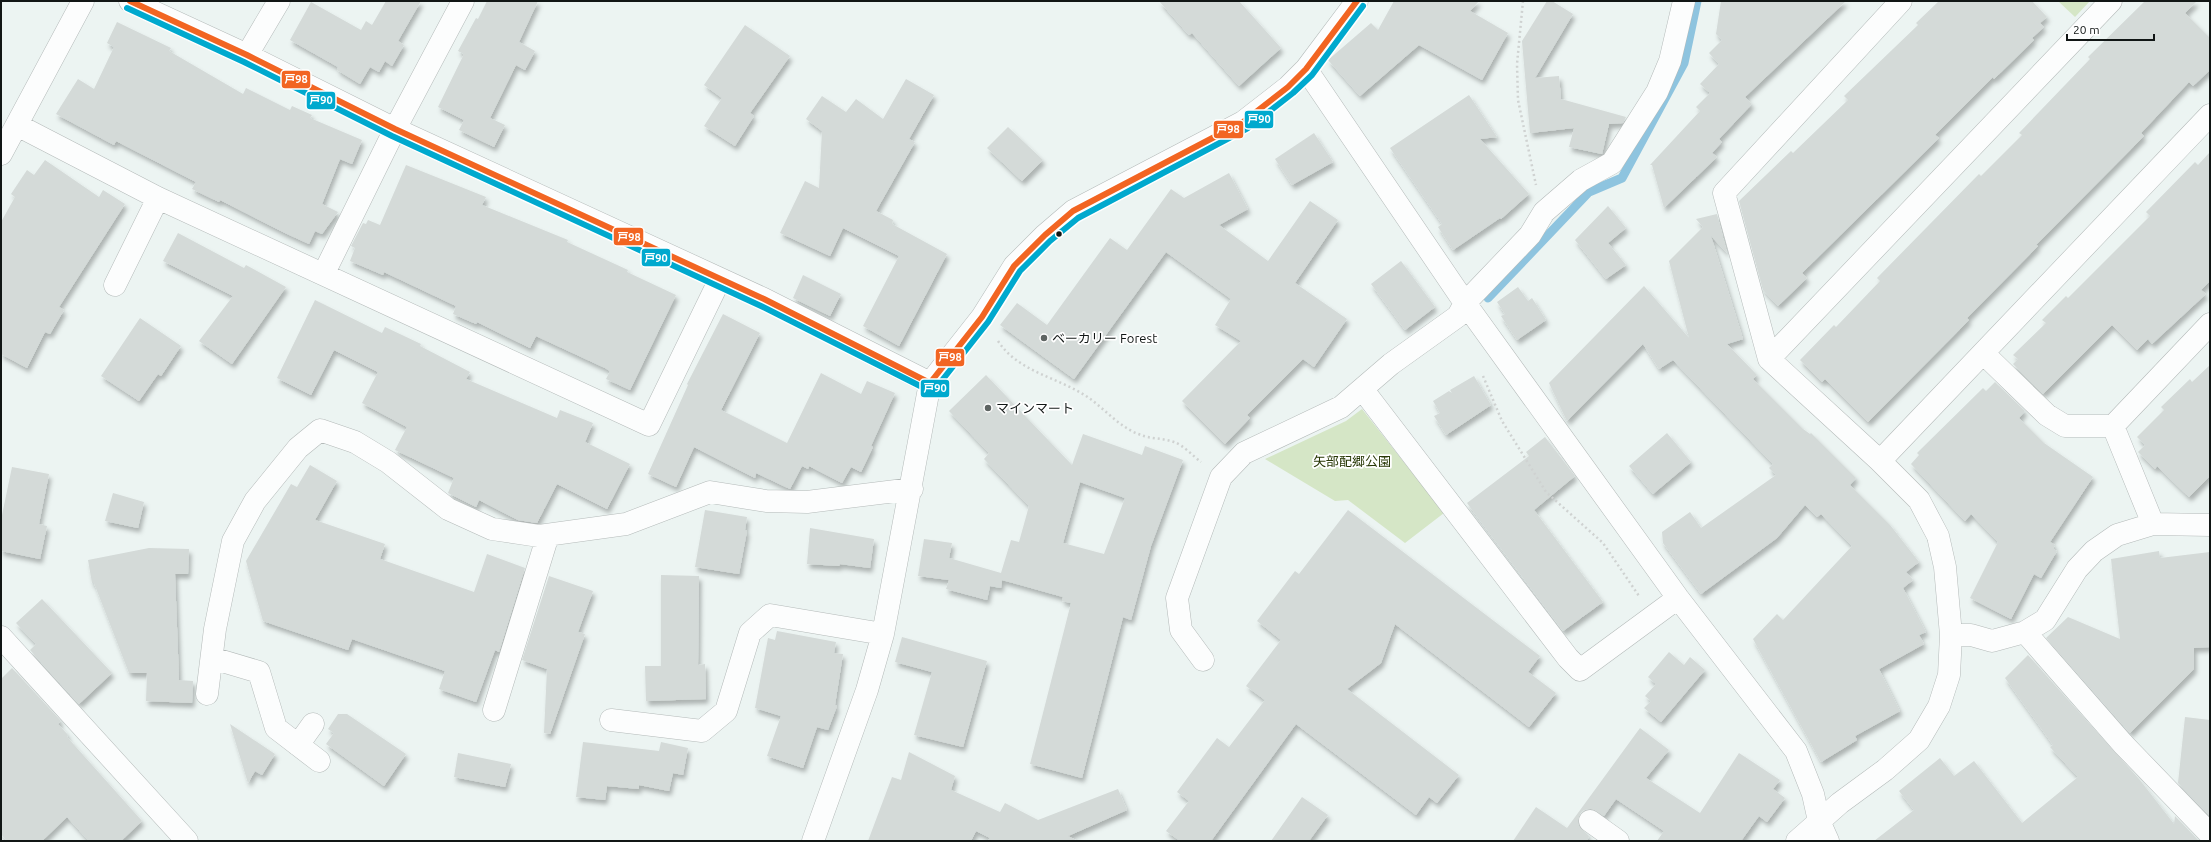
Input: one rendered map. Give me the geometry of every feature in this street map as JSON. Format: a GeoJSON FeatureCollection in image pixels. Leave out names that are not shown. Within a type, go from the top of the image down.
{"type":"FeatureCollection","features":[{"type":"Feature","properties":{"kind":"street"},"geometry":{"type":"LineString","coordinates":[[1,154],[83,1]]}},
{"type":"Feature","properties":{"kind":"street"},"geometry":{"type":"LineString","coordinates":[[130,1],[248,55],[395,129],[720,279],[930,383]]}},
{"type":"Feature","properties":{"kind":"street"},"geometry":{"type":"LineString","coordinates":[[248,55],[278,1]]}},
{"type":"Feature","properties":{"kind":"street"},"geometry":{"type":"LineString","coordinates":[[324,273],[395,129],[464,1]]}},
{"type":"Feature","properties":{"kind":"street"},"geometry":{"type":"LineString","coordinates":[[813,841],[868,690],[883,634],[912,489],[930,383],[982,317],[1014,266],[1045,235],[1074,211],[1243,122],[1288,87],[1306,69],[1358,1]]}},
{"type":"Feature","properties":{"kind":"street"},"geometry":{"type":"LineString","coordinates":[[1203,660],[1181,630],[1177,598],[1221,477],[1244,453],[1341,407],[1363,390],[1391,364],[1458,316],[1465,303],[1530,235],[1544,212],[1581,180],[1612,163],[1657,92],[1670,61],[1684,1]]}},
{"type":"Feature","properties":{"kind":"street"},"geometry":{"type":"LineString","coordinates":[[1797,841],[1819,821],[1885,770],[1919,740],[1939,706],[1948,675],[1951,635],[1945,567],[1938,536],[1919,500],[1880,461],[1769,359],[1724,193],[1901,1]]}},
{"type":"Feature","properties":{"kind":"street"},"geometry":{"type":"LineString","coordinates":[[1769,359],[2111,1]]}},
{"type":"Feature","properties":{"kind":"street"},"geometry":{"type":"LineString","coordinates":[[1306,69],[1465,303],[1678,598],[1796,752],[1813,794],[1819,821],[1828,841]]}},
{"type":"Feature","properties":{"kind":"street"},"geometry":{"type":"LineString","coordinates":[[1880,461],[2210,115]]}},
{"type":"Feature","properties":{"kind":"street"},"geometry":{"type":"LineString","coordinates":[[17,125],[158,198],[324,273],[649,425],[720,279]]}},
{"type":"Feature","properties":{"kind":"street"},"geometry":{"type":"LineString","coordinates":[[115,285],[158,198]]}},
{"type":"Feature","properties":{"kind":"street"},"geometry":{"type":"LineString","coordinates":[[1983,353],[2047,415],[2065,426],[2113,426],[2210,324]]}},
{"type":"Feature","properties":{"kind":"street"},"geometry":{"type":"LineString","coordinates":[[1363,390],[1568,658],[1580,670],[1678,598]]}},
{"type":"Feature","properties":{"kind":"street"},"geometry":{"type":"LineString","coordinates":[[2113,426],[2152,524]]}},
{"type":"Feature","properties":{"kind":"street"},"geometry":{"type":"LineString","coordinates":[[207,694],[215,629],[233,541],[255,502],[298,448],[320,430],[355,442],[388,462],[448,509],[492,529],[539,536],[626,524],[710,492],[766,501],[807,502],[912,489]]}},
{"type":"Feature","properties":{"kind":"street"},"geometry":{"type":"LineString","coordinates":[[1951,635],[1971,635],[1992,641],[2025,632],[2045,620],[2077,569],[2094,551],[2117,535],[2152,524],[2210,525]]}},
{"type":"Feature","properties":{"kind":"street"},"geometry":{"type":"LineString","coordinates":[[494,710],[548,535]]}},
{"type":"Feature","properties":{"kind":"street"},"geometry":{"type":"LineString","coordinates":[[611,720],[702,731],[726,711],[750,633],[770,615],[883,634]]}},
{"type":"Feature","properties":{"kind":"street"},"geometry":{"type":"LineString","coordinates":[[2025,632],[2123,744],[2210,834]]}},
{"type":"Feature","properties":{"kind":"street"},"geometry":{"type":"LineString","coordinates":[[1,637],[186,841]]}},
{"type":"Feature","properties":{"kind":"street"},"geometry":{"type":"LineString","coordinates":[[212,658],[259,672],[276,728],[319,761]]}},
{"type":"Feature","properties":{"kind":"street"},"geometry":{"type":"LineString","coordinates":[[298,745],[313,724]]}},
{"type":"Feature","properties":{"kind":"street"},"geometry":{"type":"LineString","coordinates":[[1590,820],[1618,841]]}},
{"type":"Feature","properties":{"kind":"path"},"geometry":{"type":"LineString","coordinates":[[1523,1],[1517,64],[1518,100],[1531,171],[1544,212]]}},
{"type":"Feature","properties":{"kind":"path"},"geometry":{"type":"LineString","coordinates":[[982,317],[1004,350],[1026,368],[1073,388],[1090,399],[1114,420],[1140,435],[1175,442],[1221,477]]}},
{"type":"Feature","properties":{"kind":"path"},"geometry":{"type":"LineString","coordinates":[[1481,372],[1502,421],[1546,492],[1604,543],[1653,617]]}},
{"type":"Feature","properties":{"kind":"green space"},"geometry":{"type":"Polygon","coordinates":[[[2058,1],[2090,1],[2075,17],[2058,1]]]}},
{"type":"Feature","properties":{"kind":"green space","name":"矢部配郷公園"},"geometry":{"type":"Polygon","coordinates":[[[1362,409],[1444,513],[1405,543],[1348,500],[1335,501],[1265,459],[1346,421],[1362,409]]]}},
{"type":"Feature","properties":{"kind":"building"},"geometry":{"type":"Polygon","coordinates":[[[386,1],[421,1],[398,41],[404,45],[392,66],[385,61],[379,72],[370,67],[360,84],[337,70],[338,67],[290,40],[311,2],[361,30],[366,21],[372,25],[386,1]]]}},
{"type":"Feature","properties":{"kind":"building"},"geometry":{"type":"Polygon","coordinates":[[[487,1],[538,1],[519,42],[535,51],[525,70],[516,65],[490,118],[505,125],[494,147],[459,130],[464,120],[438,107],[464,54],[458,51],[476,18],[478,19],[487,1]]]}},
{"type":"Feature","properties":{"kind":"building"},"geometry":{"type":"Polygon","coordinates":[[[1159,1],[1239,1],[1281,48],[1239,86],[1192,33],[1189,35],[1159,1]]]}},
{"type":"Feature","properties":{"kind":"building"},"geometry":{"type":"Polygon","coordinates":[[[1394,1],[1479,1],[1470,11],[1508,33],[1482,80],[1419,45],[1360,96],[1328,60],[1371,23],[1378,30],[1394,1]]]}},
{"type":"Feature","properties":{"kind":"building"},"geometry":{"type":"Polygon","coordinates":[[[1547,1],[1552,1],[1573,14],[1535,78],[1559,76],[1561,99],[1626,117],[1623,123],[1609,124],[1602,154],[1569,147],[1574,128],[1530,133],[1522,41],[1547,1]]]}},
{"type":"Feature","properties":{"kind":"building"},"geometry":{"type":"Polygon","coordinates":[[[1721,1],[1846,1],[1745,97],[1752,104],[1719,139],[1722,142],[1712,153],[1717,157],[1664,208],[1652,165],[1650,165],[1700,111],[1696,107],[1710,93],[1700,84],[1719,64],[1709,53],[1722,40],[1716,34],[1721,1]]]}},
{"type":"Feature","properties":{"kind":"building"},"geometry":{"type":"Polygon","coordinates":[[[1939,1],[2032,1],[2047,17],[2040,23],[2044,27],[2032,38],[2034,40],[1994,79],[1993,77],[1935,135],[1939,138],[1802,273],[1807,278],[1778,306],[1763,290],[1739,201],[1791,151],[1793,153],[1848,100],[1844,96],[1918,25],[1916,23],[1939,1]]]}},
{"type":"Feature","properties":{"kind":"building"},"geometry":{"type":"Polygon","coordinates":[[[2145,1],[2197,1],[2185,13],[2210,38],[2210,70],[2193,86],[2189,82],[2141,133],[2144,136],[2036,245],[2038,246],[1967,318],[1969,320],[1868,422],[1825,379],[1822,382],[1800,360],[1834,325],[1836,327],[1880,281],[1877,278],[1979,174],[1981,176],[2022,135],[2019,133],[2090,59],[2088,57],[2145,1]]]}},
{"type":"Feature","properties":{"kind":"building"},"geometry":{"type":"Polygon","coordinates":[[[117,22],[171,48],[169,51],[243,94],[246,88],[290,110],[292,106],[312,115],[310,118],[362,140],[352,164],[340,159],[322,204],[338,212],[322,234],[315,231],[309,244],[220,200],[219,202],[192,189],[196,182],[116,141],[114,145],[56,114],[78,79],[94,89],[114,47],[107,43],[117,22]]]}},
{"type":"Feature","properties":{"kind":"building"},"geometry":{"type":"Polygon","coordinates":[[[745,25],[790,56],[750,113],[754,116],[735,146],[704,126],[722,98],[704,85],[745,25]]]}},
{"type":"Feature","properties":{"kind":"building"},"geometry":{"type":"Polygon","coordinates":[[[906,79],[934,95],[909,139],[915,142],[876,211],[893,220],[892,224],[947,254],[899,346],[863,326],[899,256],[843,228],[830,256],[780,233],[805,181],[819,188],[822,131],[806,119],[822,96],[846,112],[856,99],[883,119],[906,79]]]}},
{"type":"Feature","properties":{"kind":"building"},"geometry":{"type":"Polygon","coordinates":[[[1469,95],[1497,137],[1480,139],[1529,194],[1501,219],[1500,218],[1453,250],[1438,227],[1442,224],[1390,148],[1469,95]]]}},
{"type":"Feature","properties":{"kind":"building"},"geometry":{"type":"Polygon","coordinates":[[[1008,127],[1043,160],[1022,181],[987,148],[1008,127]]]}},
{"type":"Feature","properties":{"kind":"building"},"geometry":{"type":"Polygon","coordinates":[[[1314,133],[1333,162],[1292,185],[1275,159],[1314,133]]]}},
{"type":"Feature","properties":{"kind":"building"},"geometry":{"type":"Polygon","coordinates":[[[2210,152],[2210,281],[2201,290],[2206,294],[2152,344],[2148,339],[2137,350],[2112,325],[2043,394],[2013,364],[2018,359],[2013,355],[2046,323],[2042,320],[2066,296],[2068,298],[2150,216],[2146,212],[2195,162],[2198,165],[2210,152]]]}},
{"type":"Feature","properties":{"kind":"building"},"geometry":{"type":"Polygon","coordinates":[[[45,160],[99,197],[103,190],[125,204],[59,307],[64,310],[50,334],[45,332],[27,368],[1,354],[1,222],[15,197],[11,194],[27,170],[34,175],[45,160]]]}},
{"type":"Feature","properties":{"kind":"building"},"geometry":{"type":"Polygon","coordinates":[[[406,165],[486,197],[482,205],[568,240],[567,242],[628,270],[627,272],[676,295],[630,390],[606,379],[610,371],[605,368],[536,336],[530,348],[477,322],[476,324],[453,314],[456,306],[384,272],[383,275],[350,261],[355,248],[351,246],[363,223],[366,224],[368,220],[380,225],[406,165]]]}},
{"type":"Feature","properties":{"kind":"building"},"geometry":{"type":"Polygon","coordinates":[[[1229,173],[1248,209],[1219,225],[1268,261],[1310,201],[1338,220],[1295,283],[1347,319],[1314,367],[1303,359],[1247,415],[1250,418],[1225,444],[1182,401],[1241,341],[1215,325],[1231,299],[1166,252],[1074,379],[1000,325],[1017,303],[1047,325],[1110,238],[1127,250],[1171,189],[1184,198],[1229,173]]]}},
{"type":"Feature","properties":{"kind":"building"},"geometry":{"type":"Polygon","coordinates":[[[1608,206],[1626,228],[1608,243],[1626,265],[1606,279],[1575,240],[1608,206]]]}},
{"type":"Feature","properties":{"kind":"building"},"geometry":{"type":"Polygon","coordinates":[[[1717,214],[1727,253],[1711,236],[1743,339],[1727,344],[1757,375],[1753,379],[1803,429],[1810,434],[1811,433],[1856,478],[1850,485],[1890,525],[1919,562],[1906,572],[1913,580],[1903,588],[1926,632],[1919,635],[1924,644],[1879,669],[1900,711],[1855,736],[1857,740],[1821,762],[1753,639],[1777,614],[1783,620],[1852,546],[1821,514],[1817,517],[1805,505],[1777,538],[1701,594],[1663,543],[1662,532],[1690,512],[1701,528],[1776,475],[1769,468],[1773,464],[1673,360],[1659,369],[1643,344],[1567,421],[1549,383],[1644,286],[1689,338],[1669,261],[1703,227],[1696,219],[1717,214]]]}},
{"type":"Feature","properties":{"kind":"building"},"geometry":{"type":"Polygon","coordinates":[[[178,233],[244,268],[246,265],[286,287],[232,364],[199,341],[233,296],[163,261],[178,233]]]}},
{"type":"Feature","properties":{"kind":"building"},"geometry":{"type":"Polygon","coordinates":[[[1401,261],[1435,307],[1405,330],[1371,284],[1401,261]]]}},
{"type":"Feature","properties":{"kind":"building"},"geometry":{"type":"Polygon","coordinates":[[[803,275],[841,294],[830,316],[793,298],[803,275]]]}},
{"type":"Feature","properties":{"kind":"building"},"geometry":{"type":"Polygon","coordinates":[[[1518,287],[1528,301],[1532,298],[1546,320],[1517,340],[1501,316],[1505,314],[1497,302],[1518,287]]]}},
{"type":"Feature","properties":{"kind":"building"},"geometry":{"type":"Polygon","coordinates":[[[315,300],[382,333],[385,327],[421,344],[420,346],[470,372],[466,379],[557,418],[560,410],[593,423],[585,442],[630,464],[607,509],[557,484],[537,523],[518,520],[479,500],[476,507],[448,493],[454,478],[395,450],[407,427],[362,403],[378,372],[334,350],[311,395],[277,378],[315,300]]]}},
{"type":"Feature","properties":{"kind":"building"},"geometry":{"type":"Polygon","coordinates":[[[723,314],[760,333],[721,410],[787,443],[821,373],[861,394],[867,381],[895,393],[861,472],[851,467],[842,483],[809,466],[808,469],[802,466],[790,489],[756,473],[755,478],[694,447],[676,487],[648,474],[688,385],[687,384],[723,314]]]}},
{"type":"Feature","properties":{"kind":"building"},"geometry":{"type":"Polygon","coordinates":[[[140,318],[181,346],[161,376],[158,374],[139,401],[101,376],[140,318]]]}},
{"type":"Feature","properties":{"kind":"building"},"geometry":{"type":"Polygon","coordinates":[[[2210,365],[2210,476],[2189,497],[2157,466],[2155,469],[2138,452],[2145,445],[2137,437],[2164,410],[2161,407],[2190,379],[2192,382],[2210,365]]]}},
{"type":"Feature","properties":{"kind":"building"},"geometry":{"type":"Polygon","coordinates":[[[986,375],[1072,465],[1083,434],[1142,455],[1145,446],[1183,460],[1151,546],[1131,620],[1123,617],[1082,778],[1030,764],[1071,603],[1062,601],[1063,597],[1002,580],[1001,588],[990,586],[987,600],[946,589],[949,580],[918,576],[924,539],[952,543],[949,558],[1001,573],[1011,540],[1019,542],[1029,506],[984,459],[989,453],[949,411],[986,375]],[[1080,482],[1063,543],[1104,554],[1125,498],[1080,482]]]}},
{"type":"Feature","properties":{"kind":"building"},"geometry":{"type":"Polygon","coordinates":[[[1474,376],[1491,405],[1446,435],[1434,416],[1440,413],[1433,401],[1449,391],[1452,393],[1450,390],[1474,376]]]}},
{"type":"Feature","properties":{"kind":"building"},"geometry":{"type":"Polygon","coordinates":[[[1995,382],[2025,411],[2019,418],[2044,443],[2093,477],[2050,542],[2055,545],[2053,549],[2057,551],[2041,578],[2034,574],[2011,619],[1970,598],[1998,542],[1971,514],[1965,521],[1911,464],[1919,455],[1917,453],[1983,388],[1986,391],[1995,382]]]}},
{"type":"Feature","properties":{"kind":"building"},"geometry":{"type":"Polygon","coordinates":[[[1667,433],[1691,462],[1653,494],[1629,466],[1667,433]]]}},
{"type":"Feature","properties":{"kind":"building"},"geometry":{"type":"Polygon","coordinates":[[[1545,437],[1575,476],[1534,510],[1603,602],[1563,631],[1467,503],[1529,456],[1526,452],[1545,437]]]}},
{"type":"Feature","properties":{"kind":"building"},"geometry":{"type":"Polygon","coordinates":[[[310,465],[337,481],[315,520],[385,544],[380,559],[474,592],[487,554],[525,568],[499,652],[495,650],[476,702],[439,689],[445,671],[352,639],[348,650],[263,621],[246,561],[291,484],[297,487],[310,465]]]}},
{"type":"Feature","properties":{"kind":"building"},"geometry":{"type":"Polygon","coordinates":[[[12,467],[49,474],[39,524],[47,526],[40,559],[1,551],[1,520],[12,467]]]}},
{"type":"Feature","properties":{"kind":"building"},"geometry":{"type":"Polygon","coordinates":[[[113,493],[144,502],[138,528],[105,521],[113,493]]]}},
{"type":"Feature","properties":{"kind":"building"},"geometry":{"type":"Polygon","coordinates":[[[705,510],[747,517],[745,530],[747,531],[739,574],[695,567],[705,510]]]}},
{"type":"Feature","properties":{"kind":"building"},"geometry":{"type":"Polygon","coordinates":[[[1348,510],[1540,656],[1528,672],[1556,693],[1529,727],[1395,624],[1381,663],[1347,689],[1459,775],[1437,803],[1429,797],[1416,815],[1296,724],[1211,841],[1180,841],[1166,831],[1189,801],[1177,792],[1217,738],[1229,747],[1265,700],[1246,686],[1281,640],[1257,621],[1295,571],[1299,574],[1348,510]]]}},
{"type":"Feature","properties":{"kind":"building"},"geometry":{"type":"Polygon","coordinates":[[[810,528],[874,539],[870,568],[840,564],[839,566],[807,564],[810,528]]]}},
{"type":"Feature","properties":{"kind":"building"},"geometry":{"type":"Polygon","coordinates":[[[149,548],[189,549],[188,574],[175,574],[179,680],[193,681],[192,703],[146,701],[147,673],[129,673],[94,583],[92,583],[88,560],[149,548]]]}},
{"type":"Feature","properties":{"kind":"building"},"geometry":{"type":"Polygon","coordinates":[[[2159,551],[2160,558],[2210,552],[2210,647],[2194,648],[2194,669],[2130,733],[2046,638],[2068,617],[2120,639],[2111,559],[2159,551]]]}},
{"type":"Feature","properties":{"kind":"building"},"geometry":{"type":"Polygon","coordinates":[[[661,575],[699,576],[698,665],[705,664],[706,699],[646,701],[645,666],[661,666],[661,575]]]}},
{"type":"Feature","properties":{"kind":"building"},"geometry":{"type":"Polygon","coordinates":[[[549,576],[593,591],[578,632],[585,634],[550,734],[544,733],[547,669],[522,660],[549,576]]]}},
{"type":"Feature","properties":{"kind":"building"},"geometry":{"type":"Polygon","coordinates":[[[42,599],[112,673],[79,704],[30,650],[36,644],[16,623],[42,599]]]}},
{"type":"Feature","properties":{"kind":"building"},"geometry":{"type":"Polygon","coordinates":[[[777,631],[836,642],[834,653],[843,654],[835,705],[837,706],[828,730],[817,727],[803,768],[767,756],[781,716],[755,708],[768,638],[775,640],[777,631]]]}},
{"type":"Feature","properties":{"kind":"building"},"geometry":{"type":"Polygon","coordinates":[[[902,637],[987,661],[963,747],[914,735],[932,672],[895,662],[902,637]]]}},
{"type":"Feature","properties":{"kind":"building"},"geometry":{"type":"Polygon","coordinates":[[[1669,652],[1684,665],[1690,657],[1705,670],[1661,722],[1644,708],[1651,701],[1645,696],[1656,684],[1648,677],[1669,652]]]}},
{"type":"Feature","properties":{"kind":"building"},"geometry":{"type":"Polygon","coordinates":[[[2028,655],[2139,779],[2174,824],[2175,816],[2199,841],[1874,841],[1914,810],[1899,791],[1940,758],[1954,776],[1974,761],[2022,823],[2078,777],[2050,747],[2053,745],[2005,678],[2028,655]]]}},
{"type":"Feature","properties":{"kind":"building"},"geometry":{"type":"Polygon","coordinates":[[[12,668],[61,721],[58,724],[68,735],[67,737],[142,821],[121,841],[89,841],[67,817],[42,841],[7,841],[1,834],[1,679],[12,668]]]}},
{"type":"Feature","properties":{"kind":"building"},"geometry":{"type":"Polygon","coordinates":[[[338,714],[347,714],[406,754],[384,786],[326,744],[334,733],[328,729],[338,714]]]}},
{"type":"Feature","properties":{"kind":"building"},"geometry":{"type":"Polygon","coordinates":[[[2185,717],[2210,720],[2210,816],[2178,783],[2185,717]]]}},
{"type":"Feature","properties":{"kind":"building"},"geometry":{"type":"Polygon","coordinates":[[[230,724],[275,754],[262,775],[255,771],[248,783],[230,724]]]}},
{"type":"Feature","properties":{"kind":"building"},"geometry":{"type":"Polygon","coordinates":[[[1640,728],[1669,750],[1646,778],[1700,813],[1739,753],[1780,780],[1773,789],[1785,798],[1767,822],[1759,816],[1741,841],[1657,841],[1664,831],[1616,799],[1604,816],[1591,809],[1584,810],[1580,814],[1579,826],[1589,836],[1587,841],[1513,841],[1536,807],[1567,828],[1640,728]]]}},
{"type":"Feature","properties":{"kind":"building"},"geometry":{"type":"Polygon","coordinates":[[[583,742],[659,751],[661,742],[688,748],[683,775],[673,773],[669,791],[639,785],[639,789],[607,786],[605,800],[576,797],[583,742]]]}},
{"type":"Feature","properties":{"kind":"building"},"geometry":{"type":"Polygon","coordinates":[[[909,752],[955,776],[951,790],[1000,812],[1005,803],[1038,820],[1118,789],[1127,810],[1068,836],[1078,841],[988,841],[990,838],[976,831],[971,841],[868,841],[892,777],[901,780],[909,752]]]}},
{"type":"Feature","properties":{"kind":"building"},"geometry":{"type":"Polygon","coordinates":[[[458,753],[511,764],[505,787],[454,777],[458,753]]]}},
{"type":"Feature","properties":{"kind":"building"},"geometry":{"type":"Polygon","coordinates":[[[1302,797],[1328,815],[1309,841],[1271,841],[1302,797]]]}},
{"type":"Feature","properties":{"kind":"waterway"},"geometry":{"type":"LineString","coordinates":[[1488,298],[1589,192],[1622,178],[1684,63],[1697,1]]}},
{"type":"Feature","properties":{"kind":"transit line","name":"戸98"},"geometry":{"type":"LineString","coordinates":[[130,1],[247,55],[395,129],[764,299],[930,383],[982,317],[1014,266],[1045,235],[1073,211],[1243,122],[1288,87],[1306,69],[1357,1]]}},
{"type":"Feature","properties":{"kind":"transit line","name":"戸90"},"geometry":{"type":"LineString","coordinates":[[127,8],[244,62],[392,136],[761,306],[930,391],[936,388],[988,322],[1020,271],[1050,241],[1078,218],[1248,128],[1293,93],[1312,75],[1363,6]]}},
{"type":"Feature","properties":{"kind":"place","name":"ベーカリー Forest"},"geometry":{"type":"Point","coordinates":[1044,338]}},
{"type":"Feature","properties":{"kind":"place","name":"マインマート"},"geometry":{"type":"Point","coordinates":[988,408]}}]}
